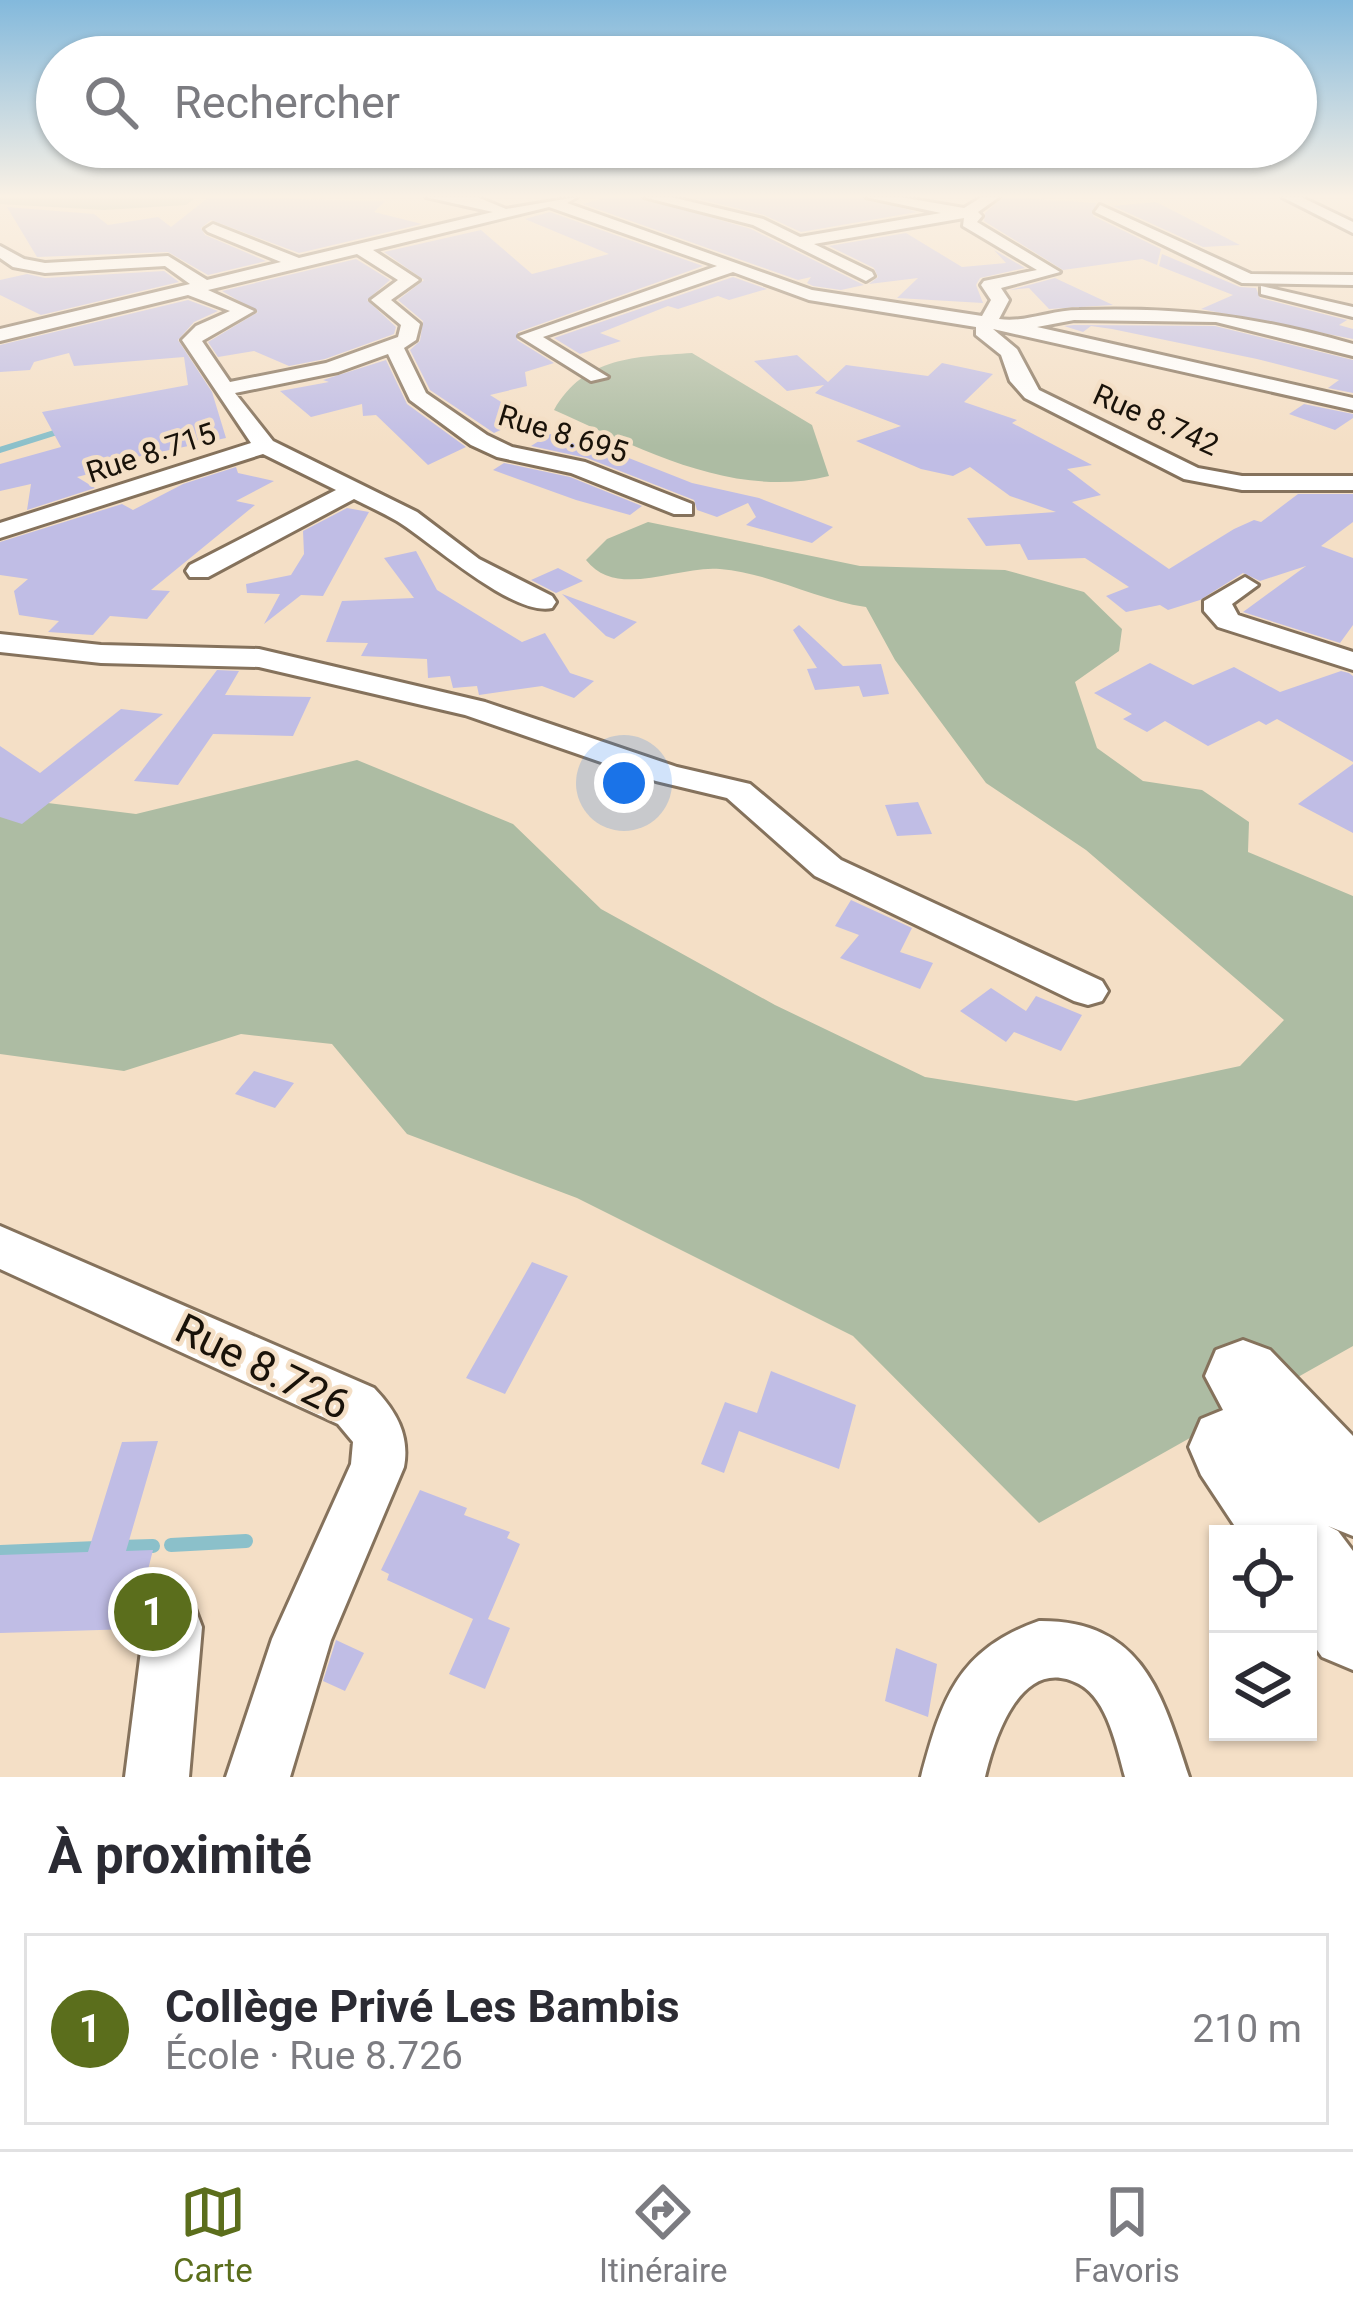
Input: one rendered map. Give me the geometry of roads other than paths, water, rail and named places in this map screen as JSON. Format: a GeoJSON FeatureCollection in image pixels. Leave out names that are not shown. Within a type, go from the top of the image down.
{"type":"FeatureCollection","features":[{"type":"Feature","properties":{"kind":"highway"},"geometry":{"type":"LineString","coordinates":[[1236,1412],[1353,1456]]}},
{"type":"Feature","properties":{"kind":"highway"},"geometry":{"type":"LineString","coordinates":[[1236,1412],[1353,1495]]}},
{"type":"Feature","properties":{"kind":"highway"},"geometry":{"type":"LineString","coordinates":[[1236,1412],[1285,1525]]}},
{"type":"Feature","properties":{"kind":"highway"},"geometry":{"type":"LineString","coordinates":[[1317,1574],[1353,1626]]}},
{"type":"Feature","properties":{"kind":"street"},"geometry":{"type":"LineString","coordinates":[[188,280],[245,311],[202,330],[191,340],[218,374],[222,390]]}},
{"type":"Feature","properties":{"kind":"street"},"geometry":{"type":"LineString","coordinates":[[0,335],[226,280]]}},
{"type":"Feature","properties":{"kind":"street"},"geometry":{"type":"LineString","coordinates":[[395,348],[407,340],[411,324],[380,300],[410,280]]}},
{"type":"Feature","properties":{"kind":"street"},"geometry":{"type":"LineString","coordinates":[[598,376],[528,335],[693,280]]}},
{"type":"Feature","properties":{"kind":"street"},"geometry":{"type":"LineString","coordinates":[[766,280],[826,299],[1014,327],[1353,404]]}},
{"type":"Feature","properties":{"kind":"street"},"geometry":{"type":"LineString","coordinates":[[988,322],[1000,300],[990,285],[1005,280]]}},
{"type":"Feature","properties":{"kind":"street"},"geometry":{"type":"LineString","coordinates":[[1243,280],[1353,312]]}},
{"type":"Feature","properties":{"kind":"street"},"geometry":{"type":"LineString","coordinates":[[1216,317],[1247,282],[1269,280]]}},
{"type":"Feature","properties":{"kind":"street"},"geometry":{"type":"LineString","coordinates":[[1014,327],[1060,316],[1216,317],[1269,326],[1353,350]]}},
{"type":"Feature","properties":{"kind":"street","name":"Rue 8.742"},"geometry":{"type":"LineString","coordinates":[[988,322],[983,331],[1010,353],[1020,381],[1032,394],[1192,474],[1242,483],[1353,483]]}},
{"type":"Feature","properties":{"kind":"street","name":"Rue 8.715"},"geometry":{"type":"LineString","coordinates":[[0,531],[265,446],[222,390],[331,368],[395,348]]}},
{"type":"Feature","properties":{"kind":"street","name":"Rue 8.695"},"geometry":{"type":"LineString","coordinates":[[395,348],[425,405],[494,448],[577,467],[682,509]]}},
{"type":"Feature","properties":{"kind":"street"},"geometry":{"type":"LineString","coordinates":[[1320,394],[1353,378]]}},
{"type":"Feature","properties":{"kind":"street"},"geometry":{"type":"LineString","coordinates":[[265,446],[408,517],[470,564],[542,602]]}},
{"type":"Feature","properties":{"kind":"street"},"geometry":{"type":"LineString","coordinates":[[199,571],[352,491]]}},
{"type":"Feature","properties":{"kind":"street"},"geometry":{"type":"LineString","coordinates":[[1245,585],[1218,601],[1218,611],[1228,621],[1353,661]]}},
{"type":"Feature","properties":{"kind":"street"},"geometry":{"type":"LineString","coordinates":[[0,643],[101,654],[259,658],[474,708],[667,774],[738,791],[828,868],[1088,991]]}},
{"type":"Feature","properties":{"kind":"street","name":"Rue 8.726"},"geometry":{"type":"LineString","coordinates":[[0,1247],[356,1406],[383,1442],[377,1467],[302,1639],[258,1777]]}},
{"type":"Feature","properties":{"kind":"street"},"geometry":{"type":"LineString","coordinates":[[157,1777],[173,1627]]}},
{"type":"Feature","properties":{"kind":"street"},"geometry":{"type":"LineString","coordinates":[[953,1777],[974,1706],[1013,1659],[1031,1650],[1055,1649],[1081,1653],[1103,1664],[1138,1712],[1157,1777]]}},
{"type":"Feature","properties":{"kind":"waterway"},"geometry":{"type":"LineString","coordinates":[[0,450],[54,433]]}},
{"type":"Feature","properties":{"kind":"waterway"},"geometry":{"type":"LineString","coordinates":[[171,1545],[246,1541]]}},
{"type":"Feature","properties":{"kind":"waterway"},"geometry":{"type":"LineString","coordinates":[[119,1547],[153,1546]]}},
{"type":"Feature","properties":{"kind":"waterway"},"geometry":{"type":"LineString","coordinates":[[0,1552],[97,1548]]}},
{"type":"Feature","properties":{"kind":"place","name":"Collège Privé Les Bambis"},"geometry":{"type":"Point","coordinates":[153,1612]}}]}
